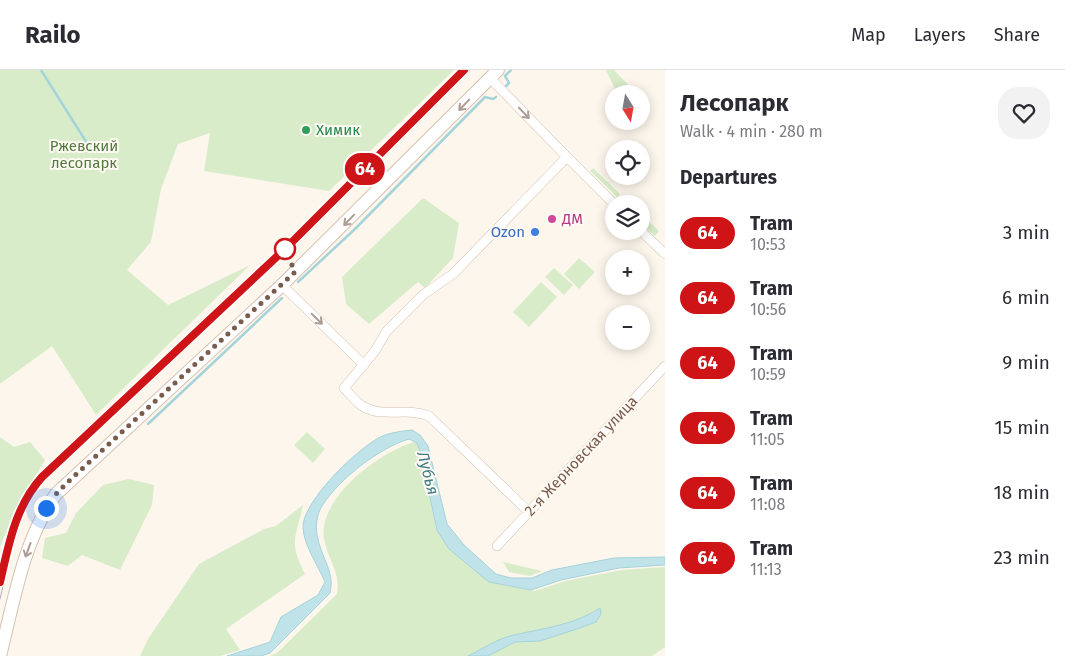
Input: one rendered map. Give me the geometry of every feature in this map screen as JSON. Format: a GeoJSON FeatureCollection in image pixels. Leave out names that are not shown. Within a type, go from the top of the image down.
{"type":"FeatureCollection","features":[{"type":"Feature","properties":{"kind":"main road"},"geometry":{"type":"LineString","coordinates":[[0,656],[24,560],[37,525],[56,494],[282,286],[494,74]]}},
{"type":"Feature","properties":{"kind":"street"},"geometry":{"type":"LineString","coordinates":[[494,74],[566,157],[605,195]]}},
{"type":"Feature","properties":{"kind":"street"},"geometry":{"type":"LineString","coordinates":[[529,512],[429,416],[420,412],[379,412],[363,407],[344,388],[364,365],[386,332],[424,294],[453,274],[566,157]]}},
{"type":"Feature","properties":{"kind":"street"},"geometry":{"type":"LineString","coordinates":[[650,240],[665,254]]}},
{"type":"Feature","properties":{"kind":"street"},"geometry":{"type":"LineString","coordinates":[[282,286],[364,365]]}},
{"type":"Feature","properties":{"kind":"street","name":"2-я Жерновская улица"},"geometry":{"type":"LineString","coordinates":[[497,546],[665,366]]}},
{"type":"Feature","properties":{"kind":"green space","name":"Ржевский лесопарк"},"geometry":{"type":"Polygon","coordinates":[[[0,70],[454,70],[329,191],[204,171],[210,133],[178,144],[161,189],[151,242],[127,270],[168,305],[250,265],[96,415],[52,346],[0,384],[0,70]]]}},
{"type":"Feature","properties":{"kind":"green space"},"geometry":{"type":"Polygon","coordinates":[[[606,70],[614,70],[628,85],[613,85],[606,70]]]}},
{"type":"Feature","properties":{"kind":"green space"},"geometry":{"type":"Polygon","coordinates":[[[593,168],[605,180],[605,185],[611,185],[620,194],[615,195],[590,171],[593,168]]]}},
{"type":"Feature","properties":{"kind":"green space"},"geometry":{"type":"Polygon","coordinates":[[[423,198],[459,223],[453,258],[425,288],[418,282],[369,324],[346,304],[342,277],[423,198]]]}},
{"type":"Feature","properties":{"kind":"green space"},"geometry":{"type":"Polygon","coordinates":[[[650,222],[659,231],[655,236],[650,231],[650,222]]]}},
{"type":"Feature","properties":{"kind":"green space"},"geometry":{"type":"Polygon","coordinates":[[[579,258],[595,272],[579,289],[564,274],[579,258]]]}},
{"type":"Feature","properties":{"kind":"green space"},"geometry":{"type":"Polygon","coordinates":[[[554,268],[573,285],[564,295],[545,277],[554,268]]]}},
{"type":"Feature","properties":{"kind":"green space"},"geometry":{"type":"Polygon","coordinates":[[[541,282],[557,297],[529,327],[513,312],[541,282]]]}},
{"type":"Feature","properties":{"kind":"green space"},"geometry":{"type":"Polygon","coordinates":[[[307,432],[325,449],[313,463],[294,445],[307,432]]]}},
{"type":"Feature","properties":{"kind":"green space"},"geometry":{"type":"Polygon","coordinates":[[[0,437],[14,447],[30,442],[45,460],[14,512],[0,547],[0,437]]]}},
{"type":"Feature","properties":{"kind":"green space"},"geometry":{"type":"Polygon","coordinates":[[[414,442],[422,446],[442,531],[482,574],[494,583],[535,591],[565,581],[622,570],[665,567],[665,647],[652,656],[269,656],[277,653],[337,594],[336,573],[324,539],[324,524],[330,508],[340,493],[368,467],[400,447],[414,442]]]}},
{"type":"Feature","properties":{"kind":"green space"},"geometry":{"type":"Polygon","coordinates":[[[129,479],[154,485],[152,505],[120,570],[82,555],[68,566],[42,558],[45,538],[66,533],[76,513],[103,485],[129,479]]]}},
{"type":"Feature","properties":{"kind":"green space"},"geometry":{"type":"Polygon","coordinates":[[[303,505],[296,533],[295,547],[305,574],[226,629],[240,650],[220,656],[140,656],[148,639],[199,564],[264,529],[276,526],[303,505]]]}},
{"type":"Feature","properties":{"kind":"green space"},"geometry":{"type":"Polygon","coordinates":[[[503,562],[542,571],[530,576],[509,572],[503,562]]]}},
{"type":"Feature","properties":{"kind":"water","name":"Лубья"},"geometry":{"type":"Polygon","coordinates":[[[412,430],[420,435],[428,446],[447,524],[464,545],[496,574],[511,578],[532,578],[552,570],[614,558],[665,557],[665,565],[619,568],[561,580],[531,590],[489,582],[449,549],[437,530],[420,451],[417,443],[409,439],[385,449],[349,475],[322,506],[317,518],[317,531],[331,579],[330,593],[270,653],[261,656],[227,656],[270,642],[281,617],[318,595],[325,582],[309,549],[303,528],[305,517],[322,489],[348,461],[375,440],[388,434],[412,430]]]}},
{"type":"Feature","properties":{"kind":"water"},"geometry":{"type":"Polygon","coordinates":[[[600,608],[601,614],[596,622],[580,628],[540,641],[515,642],[488,656],[468,656],[502,639],[570,622],[600,608]]]}},
{"type":"Feature","properties":{"kind":"waterway"},"geometry":{"type":"LineString","coordinates":[[41,70],[92,151]]}},
{"type":"Feature","properties":{"kind":"waterway"},"geometry":{"type":"LineString","coordinates":[[506,86],[509,83],[505,76],[511,70]]}},
{"type":"Feature","properties":{"kind":"waterway"},"geometry":{"type":"LineString","coordinates":[[298,282],[355,229],[485,97],[493,99],[496,97]]}},
{"type":"Feature","properties":{"kind":"waterway"},"geometry":{"type":"LineString","coordinates":[[148,424],[282,298]]}},
{"type":"Feature","properties":{"kind":"tram line","name":"64"},"geometry":{"type":"LineString","coordinates":[[0,582],[14,526],[21,507],[30,491],[42,477],[285,249],[464,70]]}},
{"type":"Feature","properties":{"kind":"tram line"},"geometry":{"type":"LineString","coordinates":[[0,599],[11,552],[21,521],[35,492],[45,479],[191,344],[470,70]]}},
{"type":"Feature","properties":{"kind":"place","name":"Химик"},"geometry":{"type":"Point","coordinates":[306,130]}},
{"type":"Feature","properties":{"kind":"place","name":"ДМ"},"geometry":{"type":"Point","coordinates":[552,219]}},
{"type":"Feature","properties":{"kind":"place","name":"Ozon"},"geometry":{"type":"Point","coordinates":[535,232]}},
{"type":"Feature","properties":{"kind":"route"},"geometry":{"type":"LineString","coordinates":[[46,508],[56,494],[70,480],[295,272],[285,249]]}}]}
